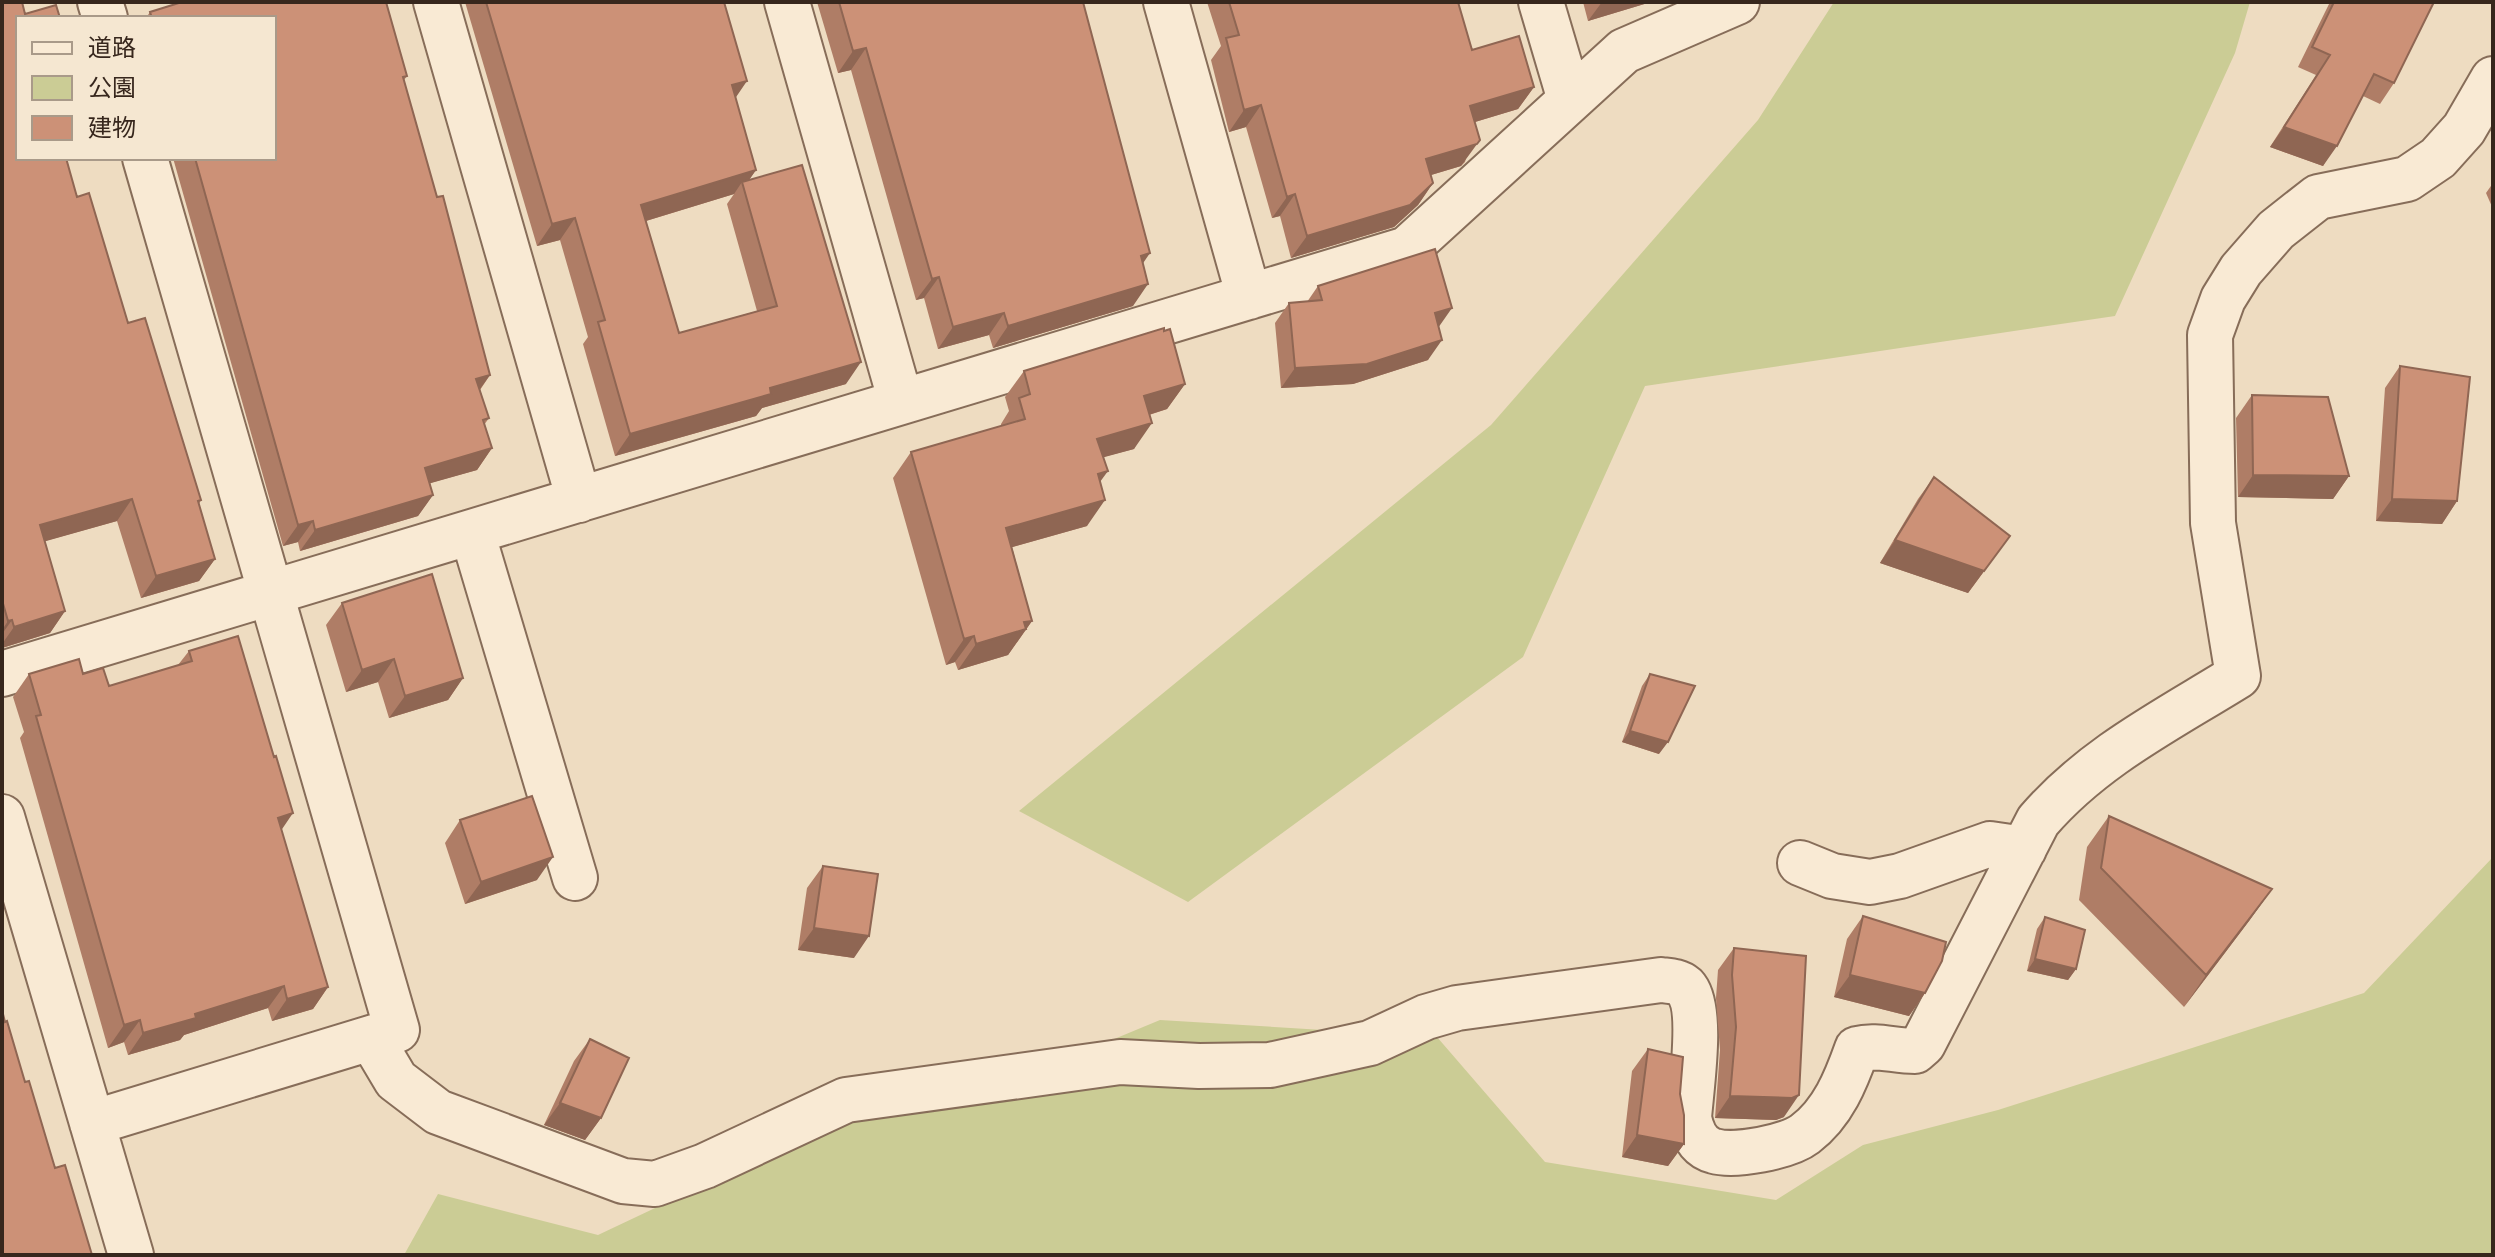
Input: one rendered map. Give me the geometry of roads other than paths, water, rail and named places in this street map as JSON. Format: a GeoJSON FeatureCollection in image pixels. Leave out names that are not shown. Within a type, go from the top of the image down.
{"type":"FeatureCollection","features":[{"type":"Feature","properties":{"kind":"street"},"geometry":{"type":"LineString","coordinates":[[436,2],[579,500]]}},
{"type":"Feature","properties":{"kind":"street"},"geometry":{"type":"LineString","coordinates":[[787,2],[901,402]]}},
{"type":"Feature","properties":{"kind":"street"},"geometry":{"type":"LineString","coordinates":[[1166,2],[1249,297]]}},
{"type":"Feature","properties":{"kind":"street"},"geometry":{"type":"LineString","coordinates":[[1541,2],[1570,100]]}},
{"type":"Feature","properties":{"kind":"street"},"geometry":{"type":"LineString","coordinates":[[2,674],[1407,249],[1624,51],[1737,2]]}},
{"type":"Feature","properties":{"kind":"street"},"geometry":{"type":"LineString","coordinates":[[371,1038],[396,1080],[438,1112],[623,1181],[655,1184],[705,1166],[846,1100],[1120,1062],[1199,1066],[1270,1065],[1370,1043],[1426,1017],[1457,1008],[1661,980],[1676,981],[1685,987],[1694,1001],[1689,1118],[1691,1130],[1699,1141],[1713,1151],[1737,1152],[1777,1146],[1803,1136],[1835,1101],[1857,1049],[1871,1045],[1895,1051],[1915,1051],[1923,1044],[2038,821],[2055,801],[2098,763],[2238,676],[2213,523],[2210,335],[2223,299],[2241,270],[2276,230],[2318,197],[2407,179],[2438,158],[2464,129],[2493,79]]}},
{"type":"Feature","properties":{"kind":"street"},"geometry":{"type":"LineString","coordinates":[[92,1123],[397,1030],[146,160]]}},
{"type":"Feature","properties":{"kind":"street"},"geometry":{"type":"LineString","coordinates":[[472,532],[575,878]]}},
{"type":"Feature","properties":{"kind":"street"},"geometry":{"type":"LineString","coordinates":[[2,817],[131,1255]]}},
{"type":"Feature","properties":{"kind":"street"},"geometry":{"type":"LineString","coordinates":[[1800,863],[1832,876],[1870,882],[1900,876],[1990,844],[2024,849]]}}]}
